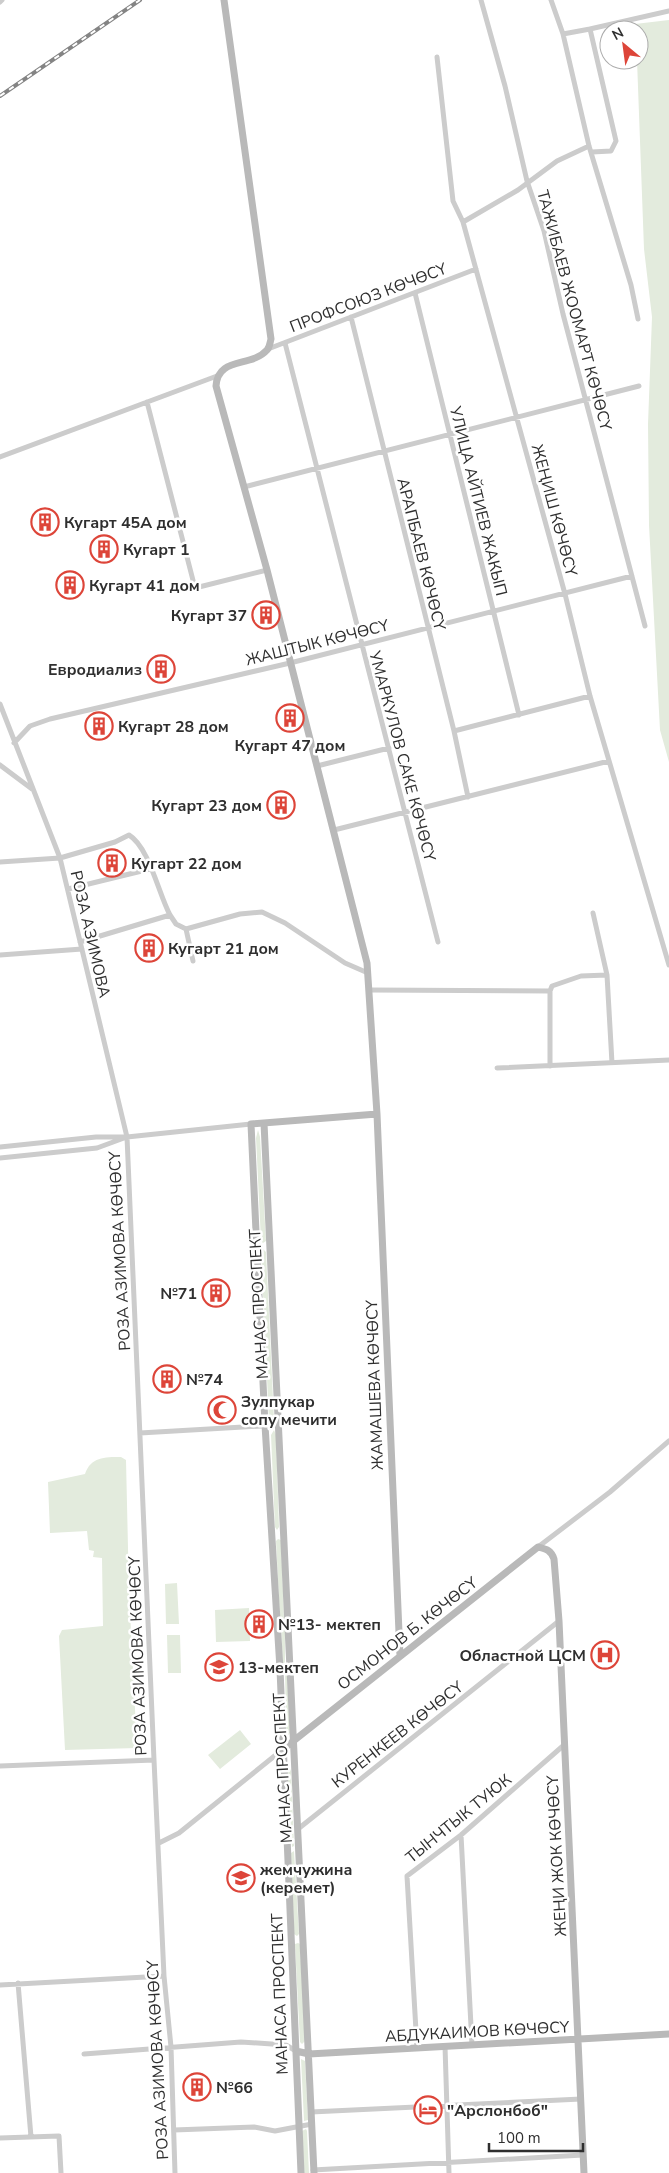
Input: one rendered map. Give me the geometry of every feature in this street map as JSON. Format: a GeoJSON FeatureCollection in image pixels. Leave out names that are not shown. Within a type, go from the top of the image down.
{"type":"FeatureCollection","features":[{"type":"Feature","properties":{"kind":"main road"},"geometry":{"type":"LineString","coordinates":[[217,376],[222,369],[261,354],[268,349],[271,339],[271,327],[224,0]]}},
{"type":"Feature","properties":{"kind":"main road","name":"ЖАМАШЕВА КӨЧӨСҮ"},"geometry":{"type":"LineString","coordinates":[[217,376],[216,386],[267,570],[334,830],[368,973],[377,1114],[400,1656]]}},
{"type":"Feature","properties":{"kind":"main road"},"geometry":{"type":"LineString","coordinates":[[251,1124],[377,1114]]}},
{"type":"Feature","properties":{"kind":"main road","name":"МАНАС ПРОСПЕКТ"},"geometry":{"type":"LineString","coordinates":[[264,1123],[304,1938],[313,2171]]}},
{"type":"Feature","properties":{"kind":"main road","name":"МАНАСА ПРОСПЕКТ"},"geometry":{"type":"LineString","coordinates":[[251,1124],[265,1426],[280,1669],[301,2173]]}},
{"type":"Feature","properties":{"kind":"main road"},"geometry":{"type":"LineString","coordinates":[[272,1534],[284,1534]]}},
{"type":"Feature","properties":{"kind":"main road","name":"ОСМОНОВ Б. КӨЧӨСҮ"},"geometry":{"type":"LineString","coordinates":[[282,1750],[538,1548]]}},
{"type":"Feature","properties":{"kind":"main road","name":"ЖЕҢИ ЖОК КӨЧӨСҮ"},"geometry":{"type":"LineString","coordinates":[[538,1548],[546,1548],[552,1553],[554,1559],[559,1621],[584,2173]]}},
{"type":"Feature","properties":{"kind":"main road"},"geometry":{"type":"LineString","coordinates":[[277,1622],[288,1622]]}},
{"type":"Feature","properties":{"kind":"main road"},"geometry":{"type":"LineString","coordinates":[[280,1669],[291,1669]]}},
{"type":"Feature","properties":{"kind":"main road"},"geometry":{"type":"LineString","coordinates":[[287,1850],[299,1849]]}},
{"type":"Feature","properties":{"kind":"main road"},"geometry":{"type":"LineString","coordinates":[[291,1939],[304,1938]]}},
{"type":"Feature","properties":{"kind":"main road","name":"АБДУКАИМОВ КӨЧӨСҮ"},"geometry":{"type":"LineString","coordinates":[[660,2033],[669,2030]]}},
{"type":"Feature","properties":{"kind":"main road","name":"АБДУКАИМОВ КӨЧӨСҮ"},"geometry":{"type":"LineString","coordinates":[[296,2051],[309,2054],[669,2034]]}},
{"type":"Feature","properties":{"kind":"street","name":"ТАЖИБАЕВ ЖООМАРТ КӨЧӨСҮ"},"geometry":{"type":"LineString","coordinates":[[481,0],[505,86],[527,181],[544,231],[585,400],[645,626]]}},
{"type":"Feature","properties":{"kind":"street"},"geometry":{"type":"LineString","coordinates":[[551,0],[563,34],[589,146],[632,285],[638,319]]}},
{"type":"Feature","properties":{"kind":"street"},"geometry":{"type":"LineString","coordinates":[[563,34],[669,11]]}},
{"type":"Feature","properties":{"kind":"street"},"geometry":{"type":"LineString","coordinates":[[590,29],[616,141],[611,150],[592,152]]}},
{"type":"Feature","properties":{"kind":"street","name":"ЖЕҢИШ КӨЧӨСҮ"},"geometry":{"type":"LineString","coordinates":[[437,57],[453,201],[463,222],[565,594],[590,696],[669,965]]}},
{"type":"Feature","properties":{"kind":"street"},"geometry":{"type":"LineString","coordinates":[[463,222],[518,190],[527,181],[558,161],[589,146]]}},
{"type":"Feature","properties":{"kind":"street","name":"ПРОФСОЮЗ КӨЧӨСҮ"},"geometry":{"type":"LineString","coordinates":[[268,349],[476,269]]}},
{"type":"Feature","properties":{"kind":"street","name":"УЛИЦА АЙТИЕВ ЖАКЫП"},"geometry":{"type":"LineString","coordinates":[[415,293],[519,715]]}},
{"type":"Feature","properties":{"kind":"street","name":"АРАПБАЕВ КӨЧӨСҮ"},"geometry":{"type":"LineString","coordinates":[[351,317],[454,731],[468,797]]}},
{"type":"Feature","properties":{"kind":"street","name":"УМАРКУЛОВ САКЕ КӨЧӨСҮ"},"geometry":{"type":"LineString","coordinates":[[284,342],[438,942]]}},
{"type":"Feature","properties":{"kind":"street"},"geometry":{"type":"LineString","coordinates":[[0,457],[217,376]]}},
{"type":"Feature","properties":{"kind":"street"},"geometry":{"type":"LineString","coordinates":[[244,487],[639,386]]}},
{"type":"Feature","properties":{"kind":"street"},"geometry":{"type":"LineString","coordinates":[[147,402],[195,588],[267,570]]}},
{"type":"Feature","properties":{"kind":"street","name":"ЖАШТЫК КӨЧӨСҮ"},"geometry":{"type":"LineString","coordinates":[[14,743],[30,726],[50,719],[290,663],[632,576]]}},
{"type":"Feature","properties":{"kind":"street"},"geometry":{"type":"LineString","coordinates":[[454,731],[590,696]]}},
{"type":"Feature","properties":{"kind":"street","name":"РОЗА АЗИМОВА"},"geometry":{"type":"LineString","coordinates":[[0,704],[60,858],[127,1137]]}},
{"type":"Feature","properties":{"kind":"street"},"geometry":{"type":"LineString","coordinates":[[317,766],[389,748]]}},
{"type":"Feature","properties":{"kind":"street"},"geometry":{"type":"LineString","coordinates":[[334,830],[609,761]]}},
{"type":"Feature","properties":{"kind":"street"},"geometry":{"type":"LineString","coordinates":[[0,765],[33,790]]}},
{"type":"Feature","properties":{"kind":"street"},"geometry":{"type":"LineString","coordinates":[[0,862],[60,858],[129,836],[136,840],[170,915],[176,924],[186,929],[240,914],[262,912],[285,923],[345,963],[368,973]]}},
{"type":"Feature","properties":{"kind":"street"},"geometry":{"type":"LineString","coordinates":[[68,889],[150,869]]}},
{"type":"Feature","properties":{"kind":"street"},"geometry":{"type":"LineString","coordinates":[[592,912],[607,975],[612,1063]]}},
{"type":"Feature","properties":{"kind":"street"},"geometry":{"type":"LineString","coordinates":[[80,942],[170,915]]}},
{"type":"Feature","properties":{"kind":"street"},"geometry":{"type":"LineString","coordinates":[[186,929],[193,961]]}},
{"type":"Feature","properties":{"kind":"street"},"geometry":{"type":"LineString","coordinates":[[0,955],[82,949]]}},
{"type":"Feature","properties":{"kind":"street"},"geometry":{"type":"LineString","coordinates":[[550,1066],[550,991],[552,986],[581,976],[607,975]]}},
{"type":"Feature","properties":{"kind":"street"},"geometry":{"type":"LineString","coordinates":[[370,990],[550,991]]}},
{"type":"Feature","properties":{"kind":"street"},"geometry":{"type":"LineString","coordinates":[[497,1068],[669,1060]]}},
{"type":"Feature","properties":{"kind":"street"},"geometry":{"type":"LineString","coordinates":[[0,1147],[96,1136],[127,1137],[251,1124]]}},
{"type":"Feature","properties":{"kind":"street"},"geometry":{"type":"LineString","coordinates":[[0,1158],[97,1148],[127,1137]]}},
{"type":"Feature","properties":{"kind":"street","name":"РОЗА АЗИМОВА КӨЧӨСҮ"},"geometry":{"type":"LineString","coordinates":[[127,1137],[164,1976],[170,2047],[175,2173]]}},
{"type":"Feature","properties":{"kind":"street"},"geometry":{"type":"LineString","coordinates":[[256,1247],[270,1246]]}},
{"type":"Feature","properties":{"kind":"street"},"geometry":{"type":"LineString","coordinates":[[140,1433],[278,1425]]}},
{"type":"Feature","properties":{"kind":"street","name":"ОСМОНОВ Б. КӨЧӨСҮ"},"geometry":{"type":"LineString","coordinates":[[538,1548],[610,1492],[669,1441]]}},
{"type":"Feature","properties":{"kind":"street","name":"КУРЕНКЕЕВ КӨЧӨСҮ"},"geometry":{"type":"LineString","coordinates":[[298,1829],[559,1621]]}},
{"type":"Feature","properties":{"kind":"street","name":"ТЫНЧТЫК ТУЮК"},"geometry":{"type":"LineString","coordinates":[[417,2048],[407,1876],[461,1835],[564,1745]]}},
{"type":"Feature","properties":{"kind":"street","name":"ОСМОНОВ Б. КӨЧӨСҮ"},"geometry":{"type":"LineString","coordinates":[[159,1843],[179,1833],[282,1750]]}},
{"type":"Feature","properties":{"kind":"street"},"geometry":{"type":"LineString","coordinates":[[0,1766],[154,1760]]}},
{"type":"Feature","properties":{"kind":"street"},"geometry":{"type":"LineString","coordinates":[[461,1835],[472,2044]]}},
{"type":"Feature","properties":{"kind":"street"},"geometry":{"type":"LineString","coordinates":[[0,1985],[164,1976]]}},
{"type":"Feature","properties":{"kind":"street"},"geometry":{"type":"LineString","coordinates":[[18,1983],[31,2137]]}},
{"type":"Feature","properties":{"kind":"street"},"geometry":{"type":"LineString","coordinates":[[84,2054],[240,2042],[286,2045],[296,2051]]}},
{"type":"Feature","properties":{"kind":"street"},"geometry":{"type":"LineString","coordinates":[[445,2046],[449,2173]]}},
{"type":"Feature","properties":{"kind":"street"},"geometry":{"type":"LineString","coordinates":[[311,2112],[581,2099]]}},
{"type":"Feature","properties":{"kind":"street"},"geometry":{"type":"LineString","coordinates":[[174,2130],[254,2128],[275,2131],[312,2124]]}},
{"type":"Feature","properties":{"kind":"street"},"geometry":{"type":"LineString","coordinates":[[0,2138],[59,2136],[61,2173]]}},
{"type":"Feature","properties":{"kind":"street"},"geometry":{"type":"LineString","coordinates":[[313,2171],[583,2155]]}},
{"type":"Feature","properties":{"kind":"shaded area"},"geometry":{"type":"Polygon","coordinates":[[[669,20],[669,762],[660,730],[649,525],[648,424],[652,317],[644,249],[637,70],[649,70],[649,22],[669,20]]]}},
{"type":"Feature","properties":{"kind":"shaded area"},"geometry":{"type":"Polygon","coordinates":[[[258,1130],[266,1241],[263,1243],[261,1241],[256,1138],[258,1130]]]}},
{"type":"Feature","properties":{"kind":"shaded area"},"geometry":{"type":"Polygon","coordinates":[[[263,1249],[266,1252],[274,1420],[272,1423],[269,1421],[261,1252],[263,1249]]]}},
{"type":"Feature","properties":{"kind":"shaded area"},"geometry":{"type":"Polygon","coordinates":[[[274,1430],[276,1435],[279,1527],[277,1530],[275,1527],[271,1435],[274,1430]]]}},
{"type":"Feature","properties":{"kind":"shaded area"},"geometry":{"type":"Polygon","coordinates":[[[121,1457],[126,1460],[129,1592],[137,1748],[65,1750],[59,1636],[62,1630],[103,1626],[102,1558],[93,1557],[94,1551],[89,1550],[87,1531],[50,1533],[48,1482],[85,1474],[91,1464],[99,1459],[121,1457]]]}},
{"type":"Feature","properties":{"kind":"shaded area"},"geometry":{"type":"Polygon","coordinates":[[[278,1539],[281,1540],[283,1621],[280,1619],[276,1541],[278,1539]]]}},
{"type":"Feature","properties":{"kind":"shaded area"},"geometry":{"type":"Polygon","coordinates":[[[177,1583],[179,1624],[166,1624],[165,1584],[177,1583]]]}},
{"type":"Feature","properties":{"kind":"shaded area"},"geometry":{"type":"Polygon","coordinates":[[[249,1608],[250,1641],[216,1642],[215,1610],[249,1608]]]}},
{"type":"Feature","properties":{"kind":"shaded area"},"geometry":{"type":"Polygon","coordinates":[[[283,1623],[285,1625],[285,1667],[283,1666],[281,1626],[283,1623]]]}},
{"type":"Feature","properties":{"kind":"shaded area"},"geometry":{"type":"Polygon","coordinates":[[[167,1635],[180,1635],[181,1673],[168,1673],[167,1635]]]}},
{"type":"Feature","properties":{"kind":"shaded area"},"geometry":{"type":"Polygon","coordinates":[[[285,1670],[287,1672],[290,1733],[288,1735],[286,1733],[285,1670]]]}},
{"type":"Feature","properties":{"kind":"shaded area"},"geometry":{"type":"Polygon","coordinates":[[[240,1730],[251,1744],[220,1769],[208,1755],[240,1730]]]}},
{"type":"Feature","properties":{"kind":"shaded area"},"geometry":{"type":"Polygon","coordinates":[[[287,1769],[291,1770],[294,1846],[292,1847],[287,1769]]]}},
{"type":"Feature","properties":{"kind":"shaded area"},"geometry":{"type":"Polygon","coordinates":[[[294,1851],[299,1934],[297,1936],[294,1934],[291,1853],[294,1851]]]}},
{"type":"Feature","properties":{"kind":"shaded area"},"geometry":{"type":"Polygon","coordinates":[[[295,1944],[300,1944],[305,2041],[302,2044],[300,2042],[295,1944]]]}},
{"type":"Feature","properties":{"kind":"shaded area"},"geometry":{"type":"Polygon","coordinates":[[[301,2059],[305,2061],[308,2120],[304,2121],[301,2059]]]}},
{"type":"Feature","properties":{"kind":"shaded area"},"geometry":{"type":"Polygon","coordinates":[[[306,2129],[309,2173],[304,2173],[302,2131],[306,2129]]]}},
{"type":"Feature","properties":{"kind":"railway"},"geometry":{"type":"LineString","coordinates":[[0,96],[140,0]]}},
{"type":"Feature","properties":{"kind":"place","name":"Кугарт 45А дом"},"geometry":{"type":"Point","coordinates":[45,522]}},
{"type":"Feature","properties":{"kind":"place","name":"Кугарт 1"},"geometry":{"type":"Point","coordinates":[104,549]}},
{"type":"Feature","properties":{"kind":"place","name":"Кугарт 41 дом"},"geometry":{"type":"Point","coordinates":[70,585]}},
{"type":"Feature","properties":{"kind":"place","name":"Кугарт 37"},"geometry":{"type":"Point","coordinates":[266,615]}},
{"type":"Feature","properties":{"kind":"place","name":"Евродиализ"},"geometry":{"type":"Point","coordinates":[161,669]}},
{"type":"Feature","properties":{"kind":"place","name":"Кугарт 47 дом"},"geometry":{"type":"Point","coordinates":[290,718]}},
{"type":"Feature","properties":{"kind":"place","name":"Кугарт 28 дом"},"geometry":{"type":"Point","coordinates":[99,726]}},
{"type":"Feature","properties":{"kind":"place","name":"Кугарт 23 дом"},"geometry":{"type":"Point","coordinates":[281,805]}},
{"type":"Feature","properties":{"kind":"place","name":"Кугарт 22 дом"},"geometry":{"type":"Point","coordinates":[112,863]}},
{"type":"Feature","properties":{"kind":"place","name":"Кугарт 21 дом"},"geometry":{"type":"Point","coordinates":[149,948]}},
{"type":"Feature","properties":{"kind":"place","name":"№71"},"geometry":{"type":"Point","coordinates":[216,1293]}},
{"type":"Feature","properties":{"kind":"place","name":"№74"},"geometry":{"type":"Point","coordinates":[167,1379]}},
{"type":"Feature","properties":{"kind":"place","name":"Зулпукар сопу мечити"},"geometry":{"type":"Point","coordinates":[222,1410]}},
{"type":"Feature","properties":{"kind":"place","name":"№13- мектеп"},"geometry":{"type":"Point","coordinates":[259,1624]}},
{"type":"Feature","properties":{"kind":"place","name":"Областной ЦСМ"},"geometry":{"type":"Point","coordinates":[605,1655]}},
{"type":"Feature","properties":{"kind":"place","name":"13-мектеп"},"geometry":{"type":"Point","coordinates":[219,1667]}},
{"type":"Feature","properties":{"kind":"place","name":"жемчужина (керемет)"},"geometry":{"type":"Point","coordinates":[241,1878]}},
{"type":"Feature","properties":{"kind":"place","name":"№66"},"geometry":{"type":"Point","coordinates":[197,2087]}},
{"type":"Feature","properties":{"kind":"place","name":"\"Арслонбоб\""},"geometry":{"type":"Point","coordinates":[428,2110]}}]}
